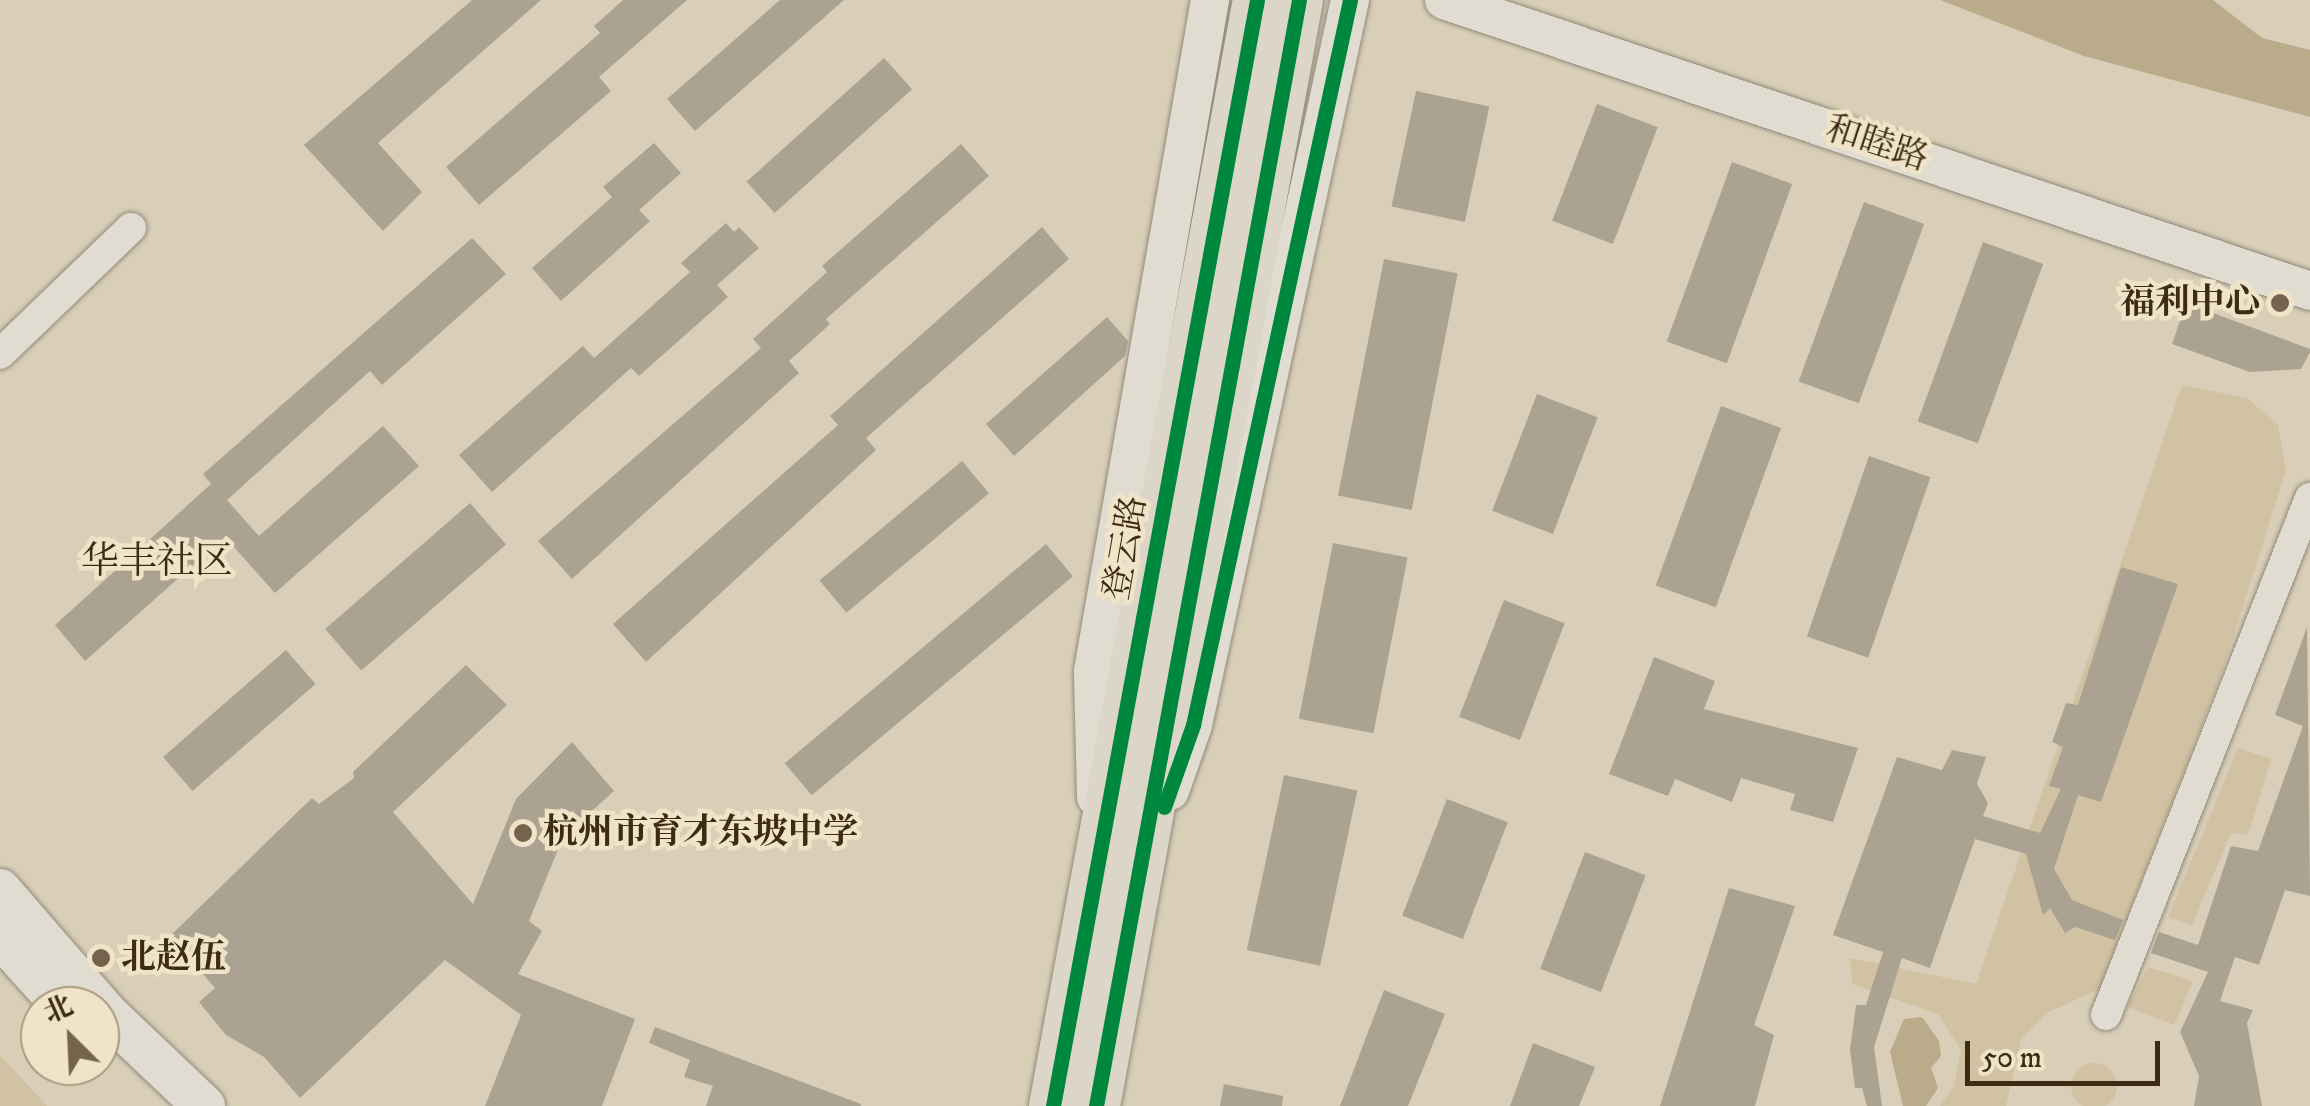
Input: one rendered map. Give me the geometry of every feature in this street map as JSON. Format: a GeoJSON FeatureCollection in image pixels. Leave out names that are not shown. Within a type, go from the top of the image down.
{"type":"FeatureCollection","features":[{"type":"Feature","properties":{"kind":"main road","name":"登云路"},"geometry":{"type":"LineString","coordinates":[[1194,463],[1257,0]]}},
{"type":"Feature","properties":{"kind":"main road","name":"登云路"},"geometry":{"type":"LineString","coordinates":[[1096,1106],[1117,881],[1194,463],[1299,0]]}},
{"type":"Feature","properties":{"kind":"main road","name":"登云路"},"geometry":{"type":"LineString","coordinates":[[1053,1106],[1117,881]]}},
{"type":"Feature","properties":{"kind":"main road"},"geometry":{"type":"LineString","coordinates":[[0,890],[107,1014],[204,1106]]}},
{"type":"Feature","properties":{"kind":"main road"},"geometry":{"type":"LineString","coordinates":[[0,936],[45,986]]}},
{"type":"Feature","properties":{"kind":"main road"},"geometry":{"type":"LineString","coordinates":[[120,1067],[158,1106]]}},
{"type":"Feature","properties":{"kind":"street"},"geometry":{"type":"LineString","coordinates":[[1117,881],[1093,671],[1210,0]]}},
{"type":"Feature","properties":{"kind":"street"},"geometry":{"type":"LineString","coordinates":[[1117,881],[1193,725],[1350,0]]}},
{"type":"Feature","properties":{"kind":"street","name":"和睦路"},"geometry":{"type":"LineString","coordinates":[[1444,0],[2133,226],[2310,291]]}},
{"type":"Feature","properties":{"kind":"street"},"geometry":{"type":"LineString","coordinates":[[0,354],[130,228]]}},
{"type":"Feature","properties":{"kind":"street"},"geometry":{"type":"LineString","coordinates":[[2106,1015],[2310,498]]}},
{"type":"Feature","properties":{"kind":"shaded area"},"geometry":{"type":"Polygon","coordinates":[[[1940,0],[2213,0],[2262,38],[2310,50],[2310,117],[2084,56],[1940,0]]]}},
{"type":"Feature","properties":{"kind":"shaded area"},"geometry":{"type":"Polygon","coordinates":[[[2182,385],[2247,398],[2278,425],[2286,470],[2223,670],[2099,989],[2047,1013],[2021,1039],[2006,1106],[1940,1106],[1954,1086],[1961,1050],[1938,1014],[1852,984],[1850,958],[1976,984],[2182,385]]]}},
{"type":"Feature","properties":{"kind":"shaded area"},"geometry":{"type":"Polygon","coordinates":[[[2238,748],[2271,759],[2248,835],[2231,833],[2192,925],[2168,917],[2238,748]]]}},
{"type":"Feature","properties":{"kind":"shaded area"},"geometry":{"type":"Polygon","coordinates":[[[2148,967],[2193,981],[2174,1025],[2128,1007],[2148,967]]]}},
{"type":"Feature","properties":{"kind":"shaded area"},"geometry":{"type":"Polygon","coordinates":[[[1922,1017],[1939,1041],[1941,1056],[1931,1068],[1938,1088],[1926,1106],[1903,1106],[1890,1052],[1904,1019],[1922,1017]]]}},
{"type":"Feature","properties":{"kind":"shaded area"},"geometry":{"type":"Polygon","coordinates":[[[0,1055],[20,1077],[20,1086],[29,1086],[47,1106],[0,1106],[0,1055]]]}},
{"type":"Feature","properties":{"kind":"shaded area"},"geometry":{"type":"Polygon","coordinates":[[[2094,1063],[2110,1070],[2117,1086],[2110,1102],[2094,1109],[2078,1102],[2071,1086],[2078,1070],[2094,1063]]]}},
{"type":"Feature","properties":{"kind":"building"},"geometry":{"type":"Polygon","coordinates":[[[472,0],[541,0],[378,143],[422,192],[383,231],[304,145],[472,0]]]}},
{"type":"Feature","properties":{"kind":"building"},"geometry":{"type":"Polygon","coordinates":[[[623,0],[687,0],[599,77],[611,91],[479,205],[446,167],[600,33],[594,26],[623,0]]]}},
{"type":"Feature","properties":{"kind":"building"},"geometry":{"type":"Polygon","coordinates":[[[780,0],[844,0],[695,131],[667,99],[780,0]]]}},
{"type":"Feature","properties":{"kind":"building"},"geometry":{"type":"Polygon","coordinates":[[[884,58],[912,89],[775,213],[747,182],[884,58]]]}},
{"type":"Feature","properties":{"kind":"building"},"geometry":{"type":"Polygon","coordinates":[[[1416,91],[1489,107],[1465,222],[1391,206],[1416,91]]]}},
{"type":"Feature","properties":{"kind":"building"},"geometry":{"type":"Polygon","coordinates":[[[1597,104],[1658,127],[1613,244],[1552,221],[1597,104]]]}},
{"type":"Feature","properties":{"kind":"building"},"geometry":{"type":"Polygon","coordinates":[[[654,143],[681,173],[639,210],[650,221],[561,301],[532,268],[612,197],[603,187],[654,143]]]}},
{"type":"Feature","properties":{"kind":"building"},"geometry":{"type":"Polygon","coordinates":[[[961,144],[989,176],[826,319],[830,324],[789,361],[799,373],[572,579],[538,541],[761,348],[753,339],[827,272],[822,266],[961,144]]]}},
{"type":"Feature","properties":{"kind":"building"},"geometry":{"type":"Polygon","coordinates":[[[1732,162],[1792,184],[1727,363],[1667,341],[1732,162]]]}},
{"type":"Feature","properties":{"kind":"building"},"geometry":{"type":"Polygon","coordinates":[[[1864,202],[1924,224],[1859,403],[1799,381],[1864,202]]]}},
{"type":"Feature","properties":{"kind":"building"},"geometry":{"type":"Polygon","coordinates":[[[726,223],[734,232],[739,227],[759,248],[717,285],[728,297],[639,376],[631,368],[492,492],[459,455],[583,346],[594,358],[690,272],[681,263],[726,223]]]}},
{"type":"Feature","properties":{"kind":"building"},"geometry":{"type":"Polygon","coordinates":[[[1042,227],[1069,259],[866,438],[876,450],[646,662],[613,624],[838,425],[830,416],[1042,227]]]}},
{"type":"Feature","properties":{"kind":"building"},"geometry":{"type":"Polygon","coordinates":[[[472,238],[506,274],[382,385],[370,371],[227,500],[259,536],[383,426],[419,466],[275,593],[225,537],[85,661],[55,625],[211,484],[203,474],[472,238]]]}},
{"type":"Feature","properties":{"kind":"building"},"geometry":{"type":"Polygon","coordinates":[[[1983,242],[2043,264],[1978,443],[1918,421],[1983,242]]]}},
{"type":"Feature","properties":{"kind":"building"},"geometry":{"type":"Polygon","coordinates":[[[1384,259],[1458,273],[1412,510],[1338,496],[1384,259]]]}},
{"type":"Feature","properties":{"kind":"building"},"geometry":{"type":"Polygon","coordinates":[[[2186,303],[2310,352],[2301,369],[2250,372],[2172,344],[2186,303]]]}},
{"type":"Feature","properties":{"kind":"building"},"geometry":{"type":"Polygon","coordinates":[[[1107,317],[1128,341],[1125,356],[1014,456],[986,424],[1107,317]]]}},
{"type":"Feature","properties":{"kind":"building"},"geometry":{"type":"Polygon","coordinates":[[[1537,394],[1598,417],[1553,534],[1492,511],[1537,394]]]}},
{"type":"Feature","properties":{"kind":"building"},"geometry":{"type":"Polygon","coordinates":[[[1721,406],[1781,428],[1716,607],[1656,585],[1721,406]]]}},
{"type":"Feature","properties":{"kind":"building"},"geometry":{"type":"Polygon","coordinates":[[[1869,456],[1930,477],[1868,658],[1807,637],[1869,456]]]}},
{"type":"Feature","properties":{"kind":"building"},"geometry":{"type":"Polygon","coordinates":[[[962,461],[989,493],[847,613],[820,581],[962,461]]]}},
{"type":"Feature","properties":{"kind":"building"},"geometry":{"type":"Polygon","coordinates":[[[470,503],[506,545],[361,670],[325,629],[470,503]]]}},
{"type":"Feature","properties":{"kind":"building"},"geometry":{"type":"Polygon","coordinates":[[[1333,543],[1408,558],[1373,733],[1299,719],[1333,543]]]}},
{"type":"Feature","properties":{"kind":"building"},"geometry":{"type":"Polygon","coordinates":[[[1046,544],[1073,576],[812,795],[785,763],[1046,544]]]}},
{"type":"Feature","properties":{"kind":"building"},"geometry":{"type":"Polygon","coordinates":[[[2121,567],[2178,584],[2101,802],[2078,795],[2054,869],[2072,900],[2123,920],[2115,940],[2075,927],[2065,933],[2050,908],[2043,915],[2026,854],[1975,839],[1930,968],[1902,958],[1874,1047],[1882,1106],[1867,1106],[1862,1088],[1855,1088],[1850,1050],[1856,1005],[1866,1005],[1883,952],[1833,935],[1897,757],[1942,770],[1952,750],[1986,757],[1977,784],[1988,803],[1983,816],[2040,833],[2061,789],[2049,786],[2063,747],[2052,742],[2066,703],[2078,705],[2121,567]]]}},
{"type":"Feature","properties":{"kind":"building"},"geometry":{"type":"Polygon","coordinates":[[[1504,600],[1565,623],[1520,740],[1459,717],[1504,600]]]}},
{"type":"Feature","properties":{"kind":"building"},"geometry":{"type":"Polygon","coordinates":[[[2307,627],[2310,896],[2285,890],[2259,965],[2235,957],[2220,1001],[2253,1010],[2247,1023],[2262,1106],[2194,1106],[2199,1076],[2180,1032],[2208,972],[2151,953],[2159,932],[2198,945],[2231,846],[2258,851],[2303,726],[2275,715],[2307,627]]]}},
{"type":"Feature","properties":{"kind":"building"},"geometry":{"type":"Polygon","coordinates":[[[286,650],[316,684],[193,791],[163,757],[286,650]]]}},
{"type":"Feature","properties":{"kind":"building"},"geometry":{"type":"Polygon","coordinates":[[[1654,657],[1715,681],[1704,709],[1858,748],[1833,822],[1790,810],[1795,794],[1741,778],[1732,802],[1675,779],[1668,796],[1609,774],[1654,657]]]}},
{"type":"Feature","properties":{"kind":"building"},"geometry":{"type":"Polygon","coordinates":[[[466,665],[507,705],[393,812],[473,904],[516,799],[572,742],[614,791],[563,837],[529,921],[542,931],[518,974],[635,1019],[602,1106],[485,1106],[521,1015],[445,960],[300,1098],[264,1057],[226,1035],[199,1002],[215,988],[170,936],[312,798],[319,804],[354,778],[353,772],[466,665]]]}},
{"type":"Feature","properties":{"kind":"building"},"geometry":{"type":"Polygon","coordinates":[[[1284,775],[1357,791],[1320,966],[1247,950],[1284,775]]]}},
{"type":"Feature","properties":{"kind":"building"},"geometry":{"type":"Polygon","coordinates":[[[1447,799],[1508,822],[1463,939],[1402,916],[1447,799]]]}},
{"type":"Feature","properties":{"kind":"building"},"geometry":{"type":"Polygon","coordinates":[[[1585,852],[1646,875],[1601,992],[1540,969],[1585,852]]]}},
{"type":"Feature","properties":{"kind":"building"},"geometry":{"type":"Polygon","coordinates":[[[1729,888],[1795,906],[1754,1025],[1774,1035],[1755,1106],[1660,1106],[1729,888]]]}},
{"type":"Feature","properties":{"kind":"building"},"geometry":{"type":"Polygon","coordinates":[[[1384,990],[1445,1014],[1408,1106],[1340,1106],[1384,990]]]}},
{"type":"Feature","properties":{"kind":"building"},"geometry":{"type":"Polygon","coordinates":[[[655,1027],[861,1106],[706,1106],[713,1086],[684,1077],[690,1060],[649,1043],[655,1027]]]}},
{"type":"Feature","properties":{"kind":"building"},"geometry":{"type":"Polygon","coordinates":[[[1533,1043],[1595,1067],[1579,1106],[1510,1106],[1533,1043]]]}},
{"type":"Feature","properties":{"kind":"building"},"geometry":{"type":"Polygon","coordinates":[[[1224,1084],[1283,1096],[1282,1106],[1220,1106],[1224,1084]]]}},
{"type":"Feature","properties":{"kind":"cycle path"},"geometry":{"type":"LineString","coordinates":[[1053,1106],[1257,0]]}},
{"type":"Feature","properties":{"kind":"cycle path"},"geometry":{"type":"LineString","coordinates":[[1096,1106],[1299,0]]}},
{"type":"Feature","properties":{"kind":"cycle path"},"geometry":{"type":"LineString","coordinates":[[1164,807],[1193,725],[1350,0]]}},
{"type":"Feature","properties":{"kind":"place","name":"福利中心"},"geometry":{"type":"Point","coordinates":[2280,303]}},
{"type":"Feature","properties":{"kind":"place","name":"杭州市育才东坡中学"},"geometry":{"type":"Point","coordinates":[523,833]}},
{"type":"Feature","properties":{"kind":"place","name":"北赵伍"},"geometry":{"type":"Point","coordinates":[101,958]}},
{"type":"Feature","properties":{"kind":"district","name":"华丰社区"},"geometry":{"type":"Point","coordinates":[157,563]}}]}
